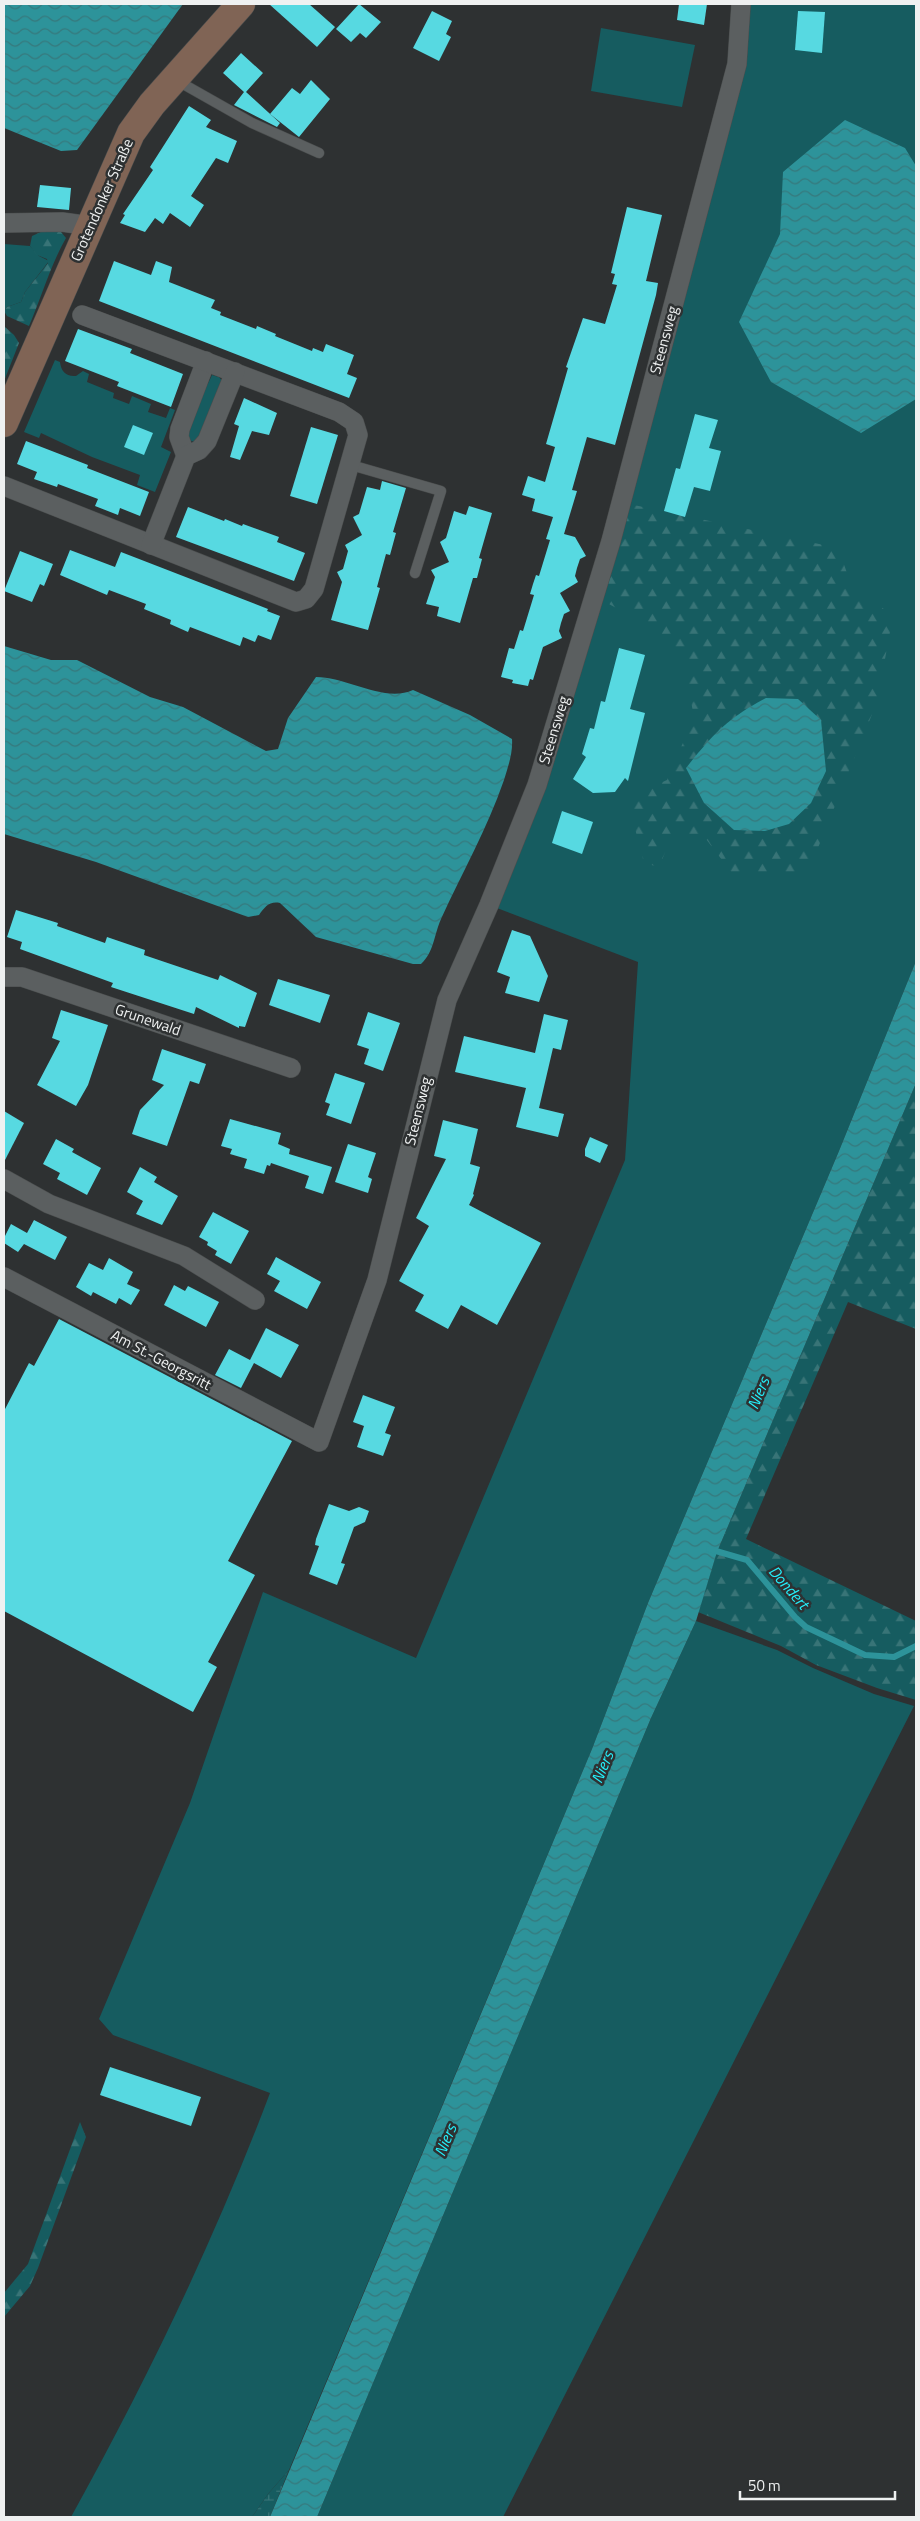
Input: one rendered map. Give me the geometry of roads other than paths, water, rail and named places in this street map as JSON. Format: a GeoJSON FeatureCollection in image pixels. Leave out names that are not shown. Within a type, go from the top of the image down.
{"type":"FeatureCollection","features":[{"type":"Feature","properties":{"kind":"main road","name":"Grotendonker Straße"},"geometry":{"type":"LineString","coordinates":[[4,423],[131,133],[174,79],[241,4]]}},
{"type":"Feature","properties":{"kind":"street","name":"Steensweg"},"geometry":{"type":"LineString","coordinates":[[319,1442],[377,1280],[447,1000],[489,905],[537,785],[611,541],[737,64],[741,4]]}},
{"type":"Feature","properties":{"kind":"street"},"geometry":{"type":"LineString","coordinates":[[4,223],[62,222],[91,226]]}},
{"type":"Feature","properties":{"kind":"street"},"geometry":{"type":"LineString","coordinates":[[4,486],[296,602],[302,602],[314,589],[358,435],[354,422],[349,417],[82,314]]}},
{"type":"Feature","properties":{"kind":"street"},"geometry":{"type":"LineString","coordinates":[[151,545],[186,456],[179,437],[180,429],[206,361]]}},
{"type":"Feature","properties":{"kind":"street"},"geometry":{"type":"LineString","coordinates":[[186,456],[199,450],[207,441],[235,372]]}},
{"type":"Feature","properties":{"kind":"street","name":"Grunewald"},"geometry":{"type":"LineString","coordinates":[[4,977],[22,977],[291,1068]]}},
{"type":"Feature","properties":{"kind":"street"},"geometry":{"type":"LineString","coordinates":[[4,1179],[49,1204],[184,1256],[254,1300]]}},
{"type":"Feature","properties":{"kind":"street","name":"Am St.-Georgsritt"},"geometry":{"type":"LineString","coordinates":[[4,1277],[319,1442]]}},
{"type":"Feature","properties":{"kind":"lane"},"geometry":{"type":"LineString","coordinates":[[174,79],[252,123],[319,153]]}},
{"type":"Feature","properties":{"kind":"lane"},"geometry":{"type":"LineString","coordinates":[[350,465],[441,491],[415,573]]}},
{"type":"Feature","properties":{"kind":"water"},"geometry":{"type":"Polygon","coordinates":[[[4,4],[183,4],[77,150],[61,151],[4,128],[4,4]]]}},
{"type":"Feature","properties":{"kind":"water"},"geometry":{"type":"Polygon","coordinates":[[[845,120],[905,148],[916,166],[916,399],[861,433],[771,382],[739,322],[780,234],[783,172],[845,120]]]}},
{"type":"Feature","properties":{"kind":"water"},"geometry":{"type":"Polygon","coordinates":[[[4,646],[51,660],[77,660],[150,697],[183,707],[266,751],[278,749],[288,718],[316,677],[328,678],[378,692],[402,693],[413,690],[470,715],[512,739],[510,760],[504,780],[482,833],[441,919],[429,954],[421,964],[413,964],[316,937],[280,903],[270,904],[259,915],[248,917],[96,862],[4,834],[4,646]]]}},
{"type":"Feature","properties":{"kind":"water"},"geometry":{"type":"Polygon","coordinates":[[[766,698],[798,699],[821,720],[826,771],[811,803],[789,824],[765,831],[734,830],[704,803],[686,768],[731,720],[766,698]]]}},
{"type":"Feature","properties":{"kind":"water","name":"Niers"},"geometry":{"type":"Polygon","coordinates":[[[916,961],[916,1083],[717,1552],[696,1621],[651,1718],[317,2517],[270,2517],[592,1749],[648,1603],[839,1151],[916,961]]]}},
{"type":"Feature","properties":{"kind":"waterway","name":"Dondert"},"geometry":{"type":"LineString","coordinates":[[709,1549],[747,1560],[795,1617],[806,1627],[865,1655],[894,1657],[916,1646]]}}]}
